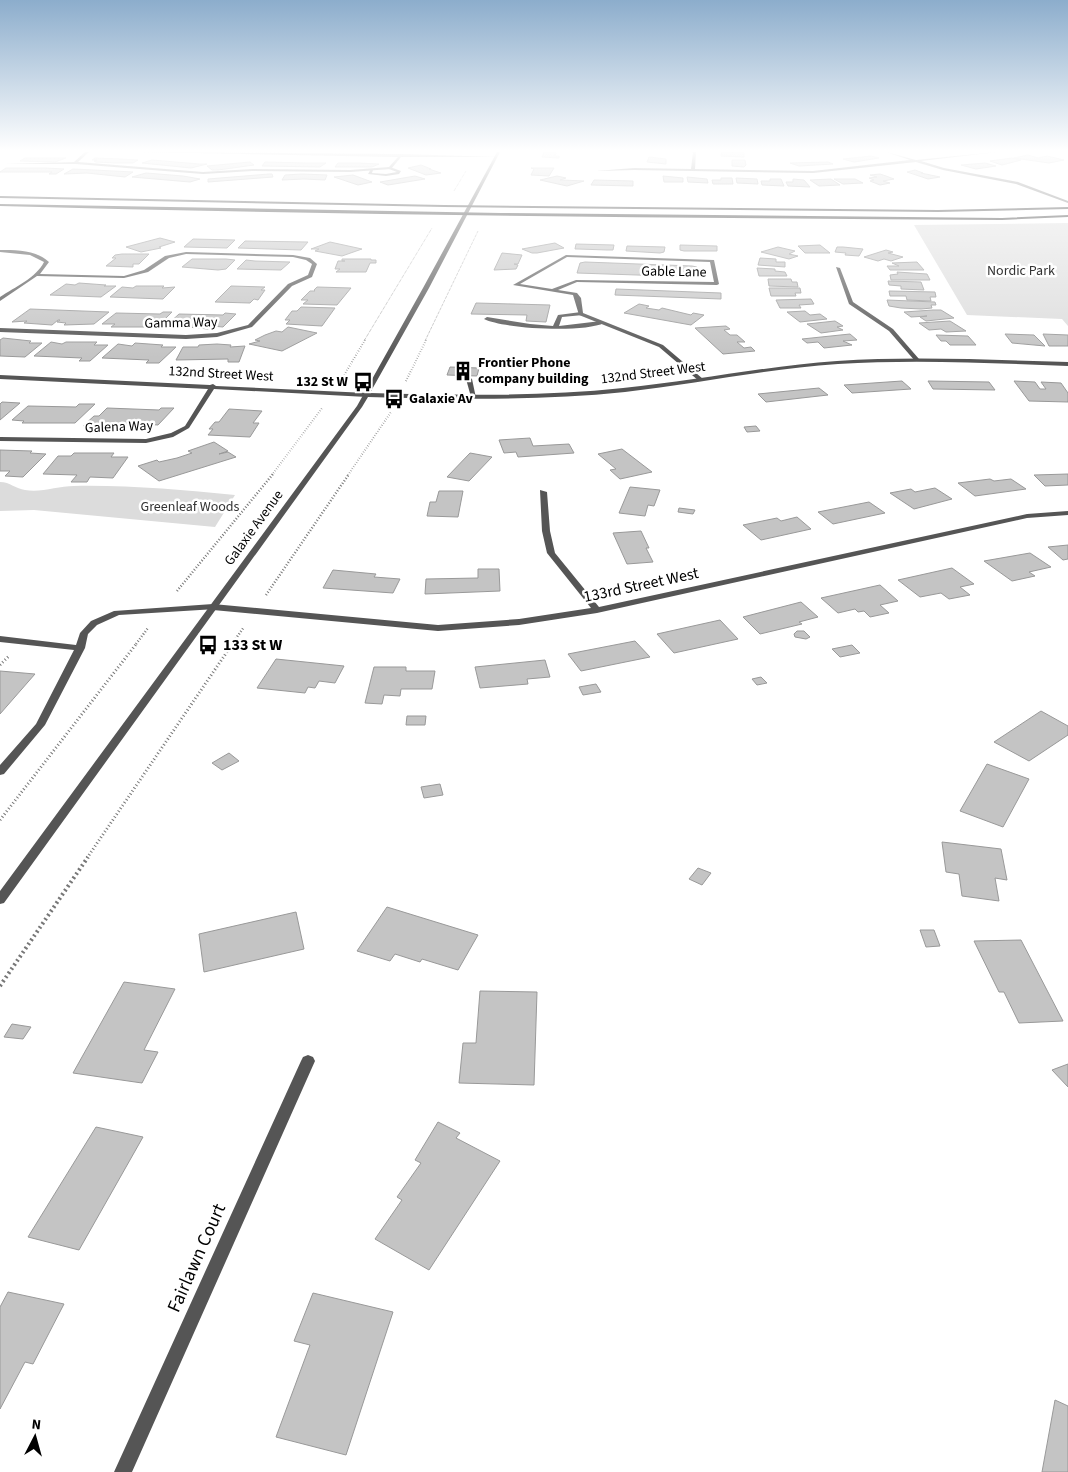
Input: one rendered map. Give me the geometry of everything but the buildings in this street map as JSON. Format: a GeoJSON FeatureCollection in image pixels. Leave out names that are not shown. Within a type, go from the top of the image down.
{"type":"FeatureCollection","features":[{"type":"Feature","properties":{"kind":"street","name":"Galaxie Avenue"},"geometry":{"type":"LineString","coordinates":[[0,900],[367,394],[461,221]]}},
{"type":"Feature","properties":{"kind":"street"},"geometry":{"type":"LineString","coordinates":[[0,250],[28,253],[43,258],[47,262],[36,276],[0,299]]}},
{"type":"Feature","properties":{"kind":"street","name":"Gamma Way"},"geometry":{"type":"LineString","coordinates":[[0,330],[186,337],[230,333],[256,322],[290,285],[310,276],[315,264],[308,259],[293,256],[186,253],[167,256],[146,271],[131,276],[114,278],[36,276]]}},
{"type":"Feature","properties":{"kind":"street","name":"Gable Lane"},"geometry":{"type":"LineString","coordinates":[[566,256],[712,261],[717,284],[576,281],[554,290],[515,285],[566,256]]}},
{"type":"Feature","properties":{"kind":"street"},"geometry":{"type":"LineString","coordinates":[[838,268],[851,303],[892,330],[917,360]]}},
{"type":"Feature","properties":{"kind":"street"},"geometry":{"type":"LineString","coordinates":[[554,290],[575,294],[578,298],[581,314]]}},
{"type":"Feature","properties":{"kind":"street"},"geometry":{"type":"LineString","coordinates":[[555,328],[560,316],[581,314],[661,346],[701,380]]}},
{"type":"Feature","properties":{"kind":"street"},"geometry":{"type":"LineString","coordinates":[[487,319],[525,327],[575,328],[602,323]]}},
{"type":"Feature","properties":{"kind":"street","name":"132nd Street West"},"geometry":{"type":"LineString","coordinates":[[0,377],[367,394],[474,397],[543,396],[614,391],[808,365],[917,360],[1068,364]]}},
{"type":"Feature","properties":{"kind":"street"},"geometry":{"type":"LineString","coordinates":[[469,380],[474,397]]}},
{"type":"Feature","properties":{"kind":"street","name":"Galena Way"},"geometry":{"type":"LineString","coordinates":[[0,439],[146,441],[172,435],[187,427],[213,386]]}},
{"type":"Feature","properties":{"kind":"street"},"geometry":{"type":"LineString","coordinates":[[542,492],[546,531],[551,553],[597,610]]}},
{"type":"Feature","properties":{"kind":"street","name":"133rd Street West"},"geometry":{"type":"LineString","coordinates":[[0,772],[40,725],[80,648],[84,634],[94,623],[117,613],[213,607],[438,628],[519,622],[597,610],[1027,516],[1068,513]]}},
{"type":"Feature","properties":{"kind":"street"},"geometry":{"type":"LineString","coordinates":[[0,639],[80,648]]}},
{"type":"Feature","properties":{"kind":"street","name":"Fairlawn Court"},"geometry":{"type":"LineString","coordinates":[[123,1472],[308,1061]]}},
{"type":"Feature","properties":{"kind":"path"},"geometry":{"type":"LineString","coordinates":[[403,386],[480,227]]}},
{"type":"Feature","properties":{"kind":"path"},"geometry":{"type":"LineString","coordinates":[[343,376],[432,228]]}},
{"type":"Feature","properties":{"kind":"path"},"geometry":{"type":"LineString","coordinates":[[0,986],[396,405]]}},
{"type":"Feature","properties":{"kind":"green space","name":"Nordic Park"},"geometry":{"type":"Polygon","coordinates":[[[1068,223],[1068,326],[1062,319],[967,315],[914,225],[1068,223]]]}},
{"type":"Feature","properties":{"kind":"green space","name":"Greenleaf Woods"},"geometry":{"type":"Polygon","coordinates":[[[0,482],[31,491],[68,486],[114,486],[235,495],[215,527],[34,510],[0,511],[0,482]]]}},
{"type":"Feature","properties":{"kind":"place","name":"Frontier Phone company building"},"geometry":{"type":"Point","coordinates":[463,371]}},
{"type":"Feature","properties":{"kind":"place","name":"132 St W"},"geometry":{"type":"Point","coordinates":[363,382]}},
{"type":"Feature","properties":{"kind":"place","name":"Galaxie Av"},"geometry":{"type":"Point","coordinates":[394,399]}},
{"type":"Feature","properties":{"kind":"place","name":"133 St W"},"geometry":{"type":"Point","coordinates":[208,645]}}]}
